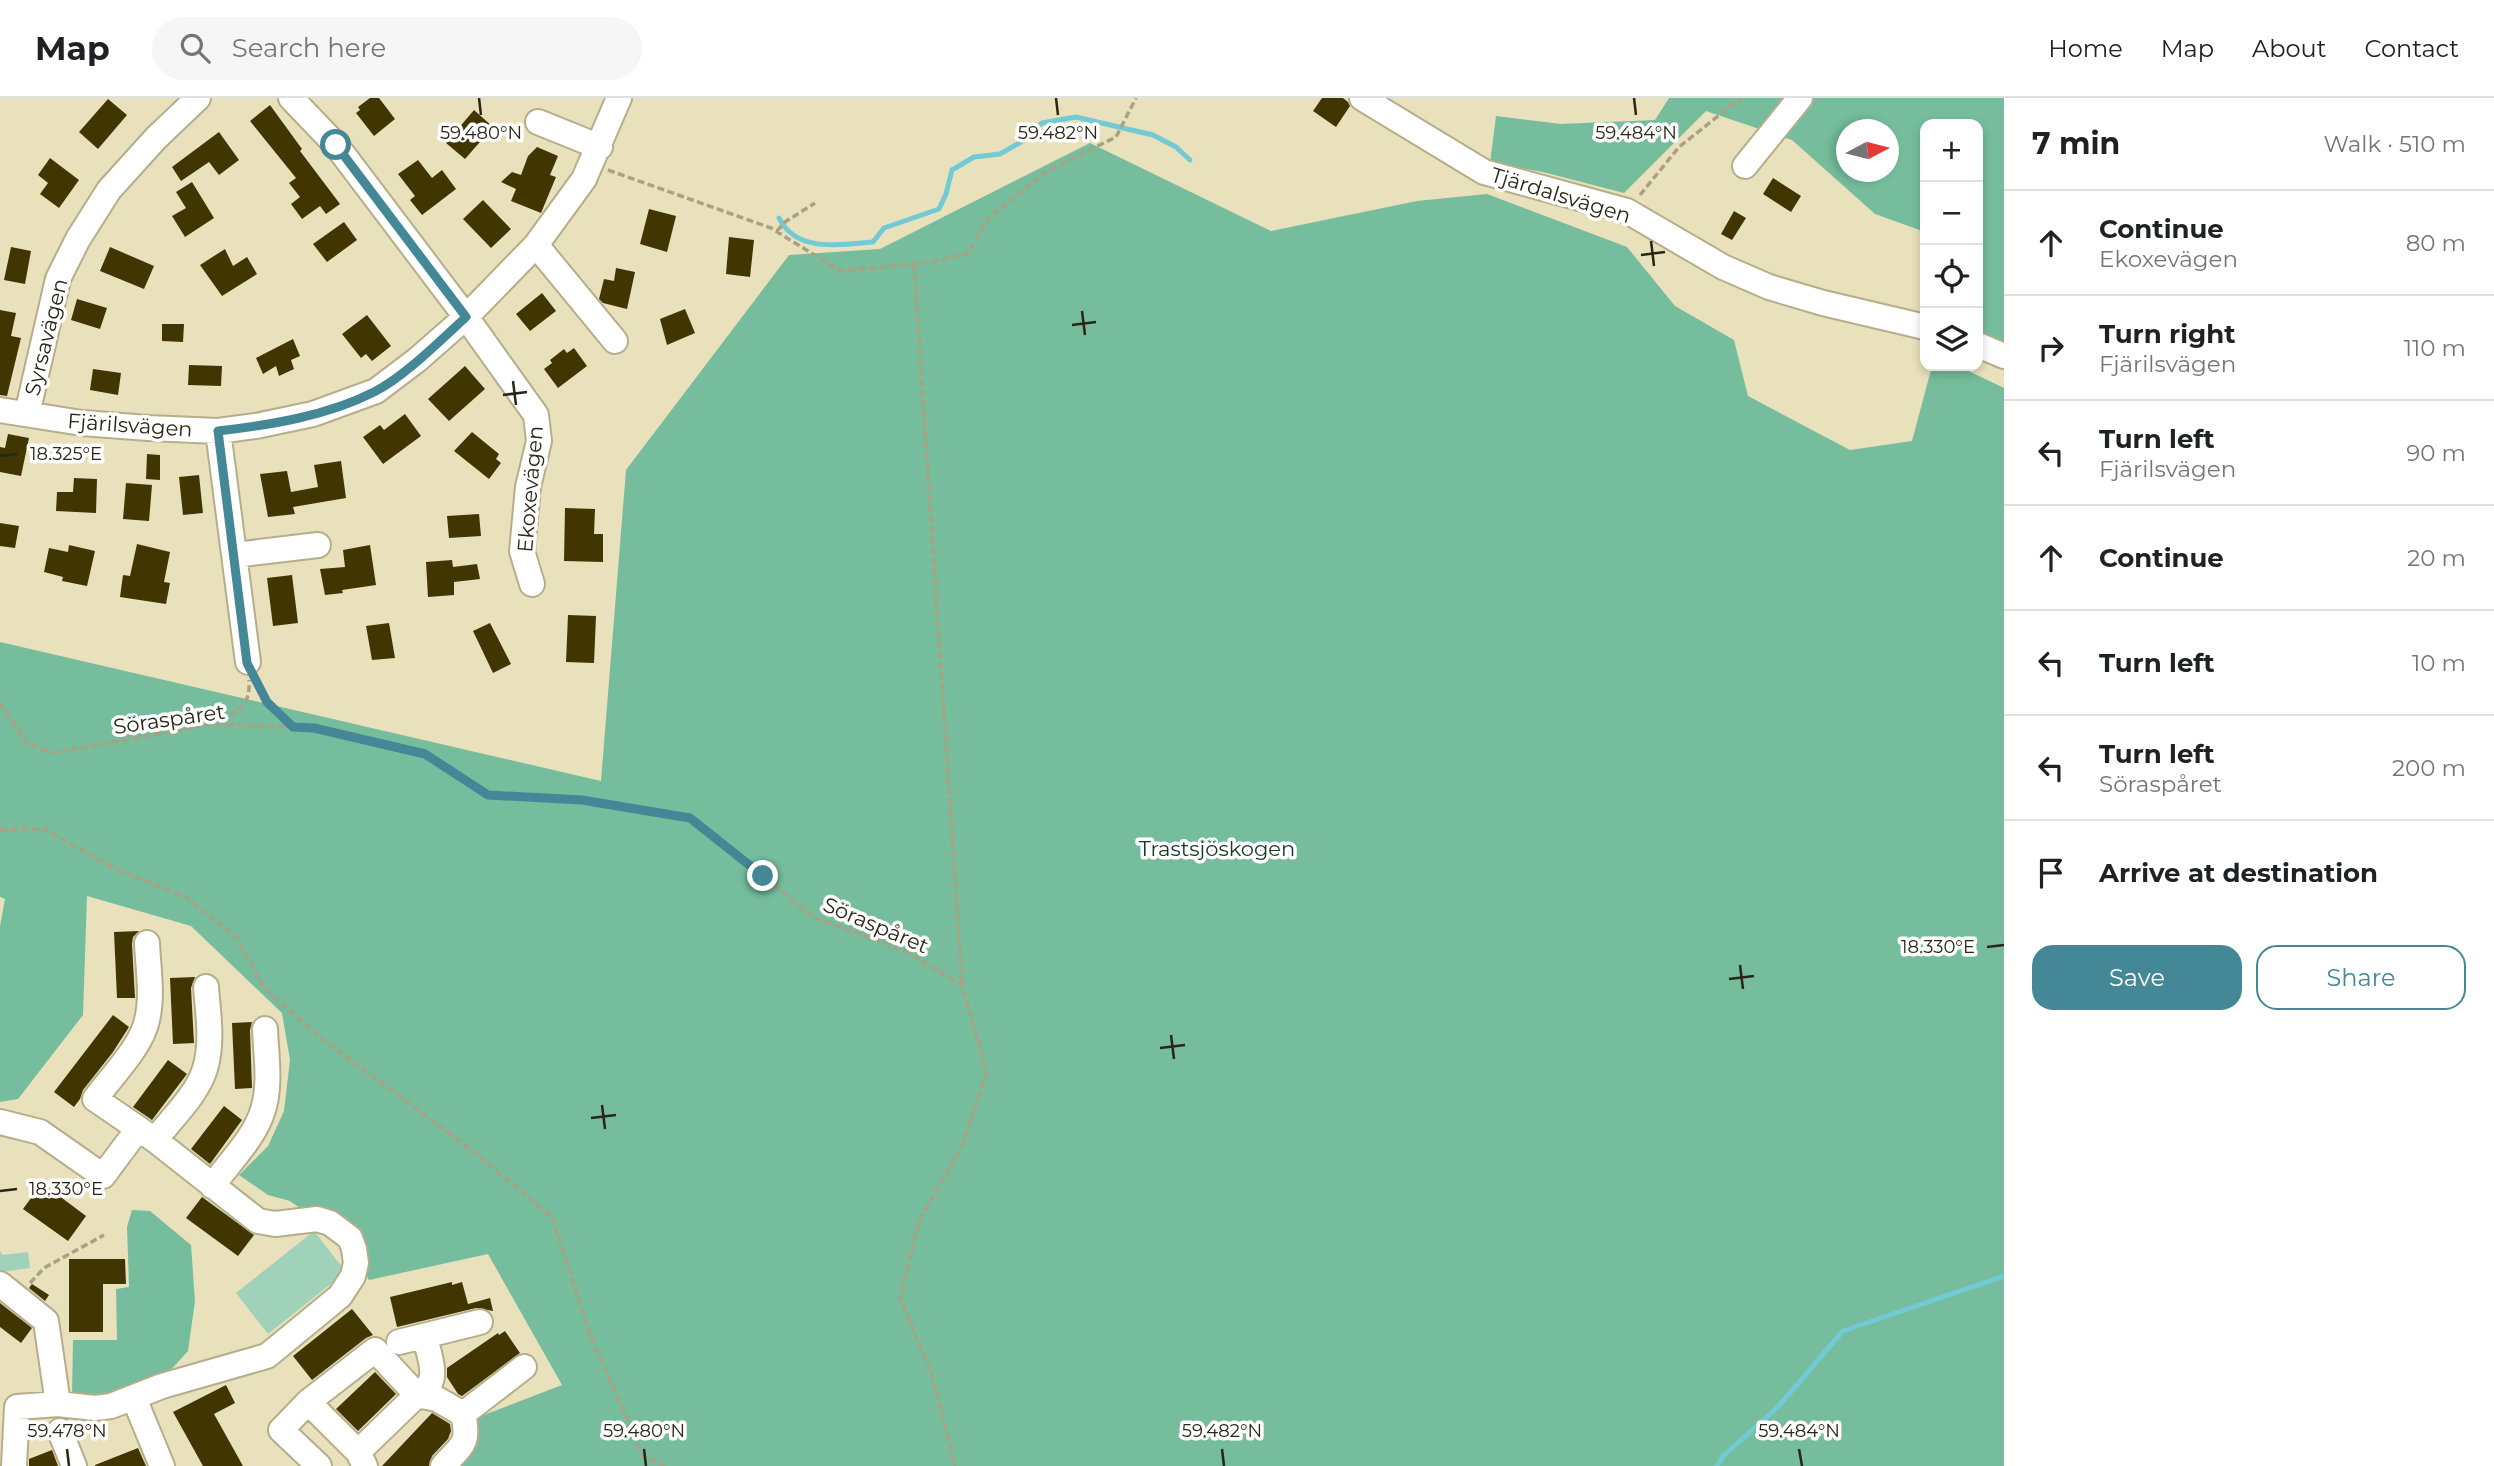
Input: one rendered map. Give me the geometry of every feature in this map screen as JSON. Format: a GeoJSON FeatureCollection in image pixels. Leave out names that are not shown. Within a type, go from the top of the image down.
{"type":"FeatureCollection","features":[{"type":"Feature","properties":{"kind":"street","name":"Syrsavägen"},"geometry":{"type":"LineString","coordinates":[[27,414],[58,279],[78,239],[109,190],[138,157],[198,98]]}},
{"type":"Feature","properties":{"kind":"street","name":"Ekoxevägen"},"geometry":{"type":"LineString","coordinates":[[291,98],[336,145],[536,415],[539,441],[528,487],[522,551],[532,584]]}},
{"type":"Feature","properties":{"kind":"street","name":"Fjärilsvägen"},"geometry":{"type":"LineString","coordinates":[[0,410],[82,423],[218,431],[313,414],[376,391],[466,317],[536,245],[584,179],[619,98]]}},
{"type":"Feature","properties":{"kind":"street","name":"Tjärdalsvägen"},"geometry":{"type":"LineString","coordinates":[[1362,98],[1484,172],[1627,211],[1723,267],[1769,287],[1920,326]]}},
{"type":"Feature","properties":{"kind":"street"},"geometry":{"type":"LineString","coordinates":[[1745,166],[1800,98]]}},
{"type":"Feature","properties":{"kind":"street"},"geometry":{"type":"LineString","coordinates":[[538,122],[596,155]]}},
{"type":"Feature","properties":{"kind":"street"},"geometry":{"type":"LineString","coordinates":[[536,245],[615,341]]}},
{"type":"Feature","properties":{"kind":"street"},"geometry":{"type":"LineString","coordinates":[[1983,347],[2004,356]]}},
{"type":"Feature","properties":{"kind":"street","name":"Fjärilsvägen"},"geometry":{"type":"LineString","coordinates":[[218,431],[247,663]]}},
{"type":"Feature","properties":{"kind":"street"},"geometry":{"type":"LineString","coordinates":[[235,555],[318,545]]}},
{"type":"Feature","properties":{"kind":"street"},"geometry":{"type":"LineString","coordinates":[[14,1466],[17,1407],[58,1404],[95,1408],[111,1406],[162,1386],[267,1356],[340,1296],[353,1276],[355,1249],[350,1238],[340,1228],[317,1219],[275,1224],[258,1221],[95,1098],[142,1035],[147,1022],[147,943]]}},
{"type":"Feature","properties":{"kind":"street"},"geometry":{"type":"LineString","coordinates":[[0,1122],[40,1132],[103,1176],[189,1096],[204,1071],[209,1042],[206,987]]}},
{"type":"Feature","properties":{"kind":"street"},"geometry":{"type":"LineString","coordinates":[[212,1186],[250,1135],[263,1111],[266,1096],[265,1029]]}},
{"type":"Feature","properties":{"kind":"street"},"geometry":{"type":"LineString","coordinates":[[9,1291],[46,1321],[58,1404]]}},
{"type":"Feature","properties":{"kind":"street"},"geometry":{"type":"LineString","coordinates":[[398,1342],[480,1322]]}},
{"type":"Feature","properties":{"kind":"street"},"geometry":{"type":"LineString","coordinates":[[308,1402],[362,1459],[416,1395],[427,1390],[432,1383],[432,1366],[425,1337]]}},
{"type":"Feature","properties":{"kind":"street"},"geometry":{"type":"LineString","coordinates":[[320,1466],[281,1430],[308,1402],[376,1350],[416,1395],[437,1399],[463,1414],[468,1432],[465,1441],[443,1466]]}},
{"type":"Feature","properties":{"kind":"street"},"geometry":{"type":"LineString","coordinates":[[463,1414],[524,1367]]}},
{"type":"Feature","properties":{"kind":"street"},"geometry":{"type":"LineString","coordinates":[[135,1398],[162,1466]]}},
{"type":"Feature","properties":{"kind":"street"},"geometry":{"type":"LineString","coordinates":[[60,1432],[74,1466]]}},
{"type":"Feature","properties":{"kind":"path"},"geometry":{"type":"LineString","coordinates":[[596,155],[777,231],[840,271],[933,262],[969,253],[986,220],[1047,171],[1116,137],[1136,98]]}},
{"type":"Feature","properties":{"kind":"path"},"geometry":{"type":"LineString","coordinates":[[1627,211],[1679,147],[1741,98]]}},
{"type":"Feature","properties":{"kind":"path"},"geometry":{"type":"LineString","coordinates":[[777,231],[785,222],[815,202]]}},
{"type":"Feature","properties":{"kind":"path"},"geometry":{"type":"LineString","coordinates":[[914,264],[962,985],[987,1072],[962,1146],[919,1221],[901,1298],[931,1372],[955,1466]]}},
{"type":"Feature","properties":{"kind":"path"},"geometry":{"type":"LineString","coordinates":[[201,726],[239,711],[250,693],[247,663]]}},
{"type":"Feature","properties":{"kind":"path"},"geometry":{"type":"LineString","coordinates":[[247,663],[267,702],[293,727]]}},
{"type":"Feature","properties":{"kind":"path","name":"Söraspåret"},"geometry":{"type":"LineString","coordinates":[[0,703],[27,743],[52,753],[212,724],[314,728],[425,754],[488,795],[582,800],[690,818],[815,918],[901,949],[962,985]]}},
{"type":"Feature","properties":{"kind":"path"},"geometry":{"type":"LineString","coordinates":[[0,830],[44,829],[118,870],[184,897],[237,939],[264,988],[318,1036],[469,1148],[552,1217],[590,1334],[643,1456],[666,1466]]}},
{"type":"Feature","properties":{"kind":"path"},"geometry":{"type":"LineString","coordinates":[[9,1291],[104,1235]]}},
{"type":"Feature","properties":{"kind":"green space"},"geometry":{"type":"Polygon","coordinates":[[[1669,98],[2004,98],[2004,348],[1983,339],[1983,119],[1920,119],[1920,230],[1875,214],[1839,182],[1899,182],[1899,119],[1836,119],[1836,179],[1792,140],[1706,111],[1624,193],[1543,172],[1490,163],[1496,116],[1561,124],[1655,120],[1669,98]]]}},
{"type":"Feature","properties":{"kind":"green space","name":"Trastsjöskogen"},"geometry":{"type":"Polygon","coordinates":[[[1090,143],[1271,231],[1417,201],[1487,194],[1627,247],[1675,306],[1734,340],[1748,396],[1850,450],[1912,441],[1931,371],[1968,371],[2004,388],[2004,1466],[452,1466],[471,1420],[562,1385],[488,1254],[369,1280],[363,1269],[306,1212],[290,1201],[268,1195],[239,1175],[268,1146],[284,1111],[290,1060],[282,1013],[191,926],[87,896],[83,1015],[18,1099],[0,1102],[0,926],[5,899],[0,897],[0,642],[601,781],[626,470],[789,255],[880,249],[1090,143]]]}},
{"type":"Feature","properties":{"kind":"green space"},"geometry":{"type":"Polygon","coordinates":[[[132,1210],[150,1211],[191,1245],[195,1301],[188,1351],[159,1383],[110,1401],[72,1397],[73,1340],[117,1340],[116,1289],[129,1287],[127,1227],[132,1210]]]}},
{"type":"Feature","properties":{"kind":"green space"},"geometry":{"type":"Polygon","coordinates":[[[314,1231],[346,1272],[268,1334],[236,1293],[314,1231]]]}},
{"type":"Feature","properties":{"kind":"green space"},"geometry":{"type":"Polygon","coordinates":[[[0,1251],[3,1255],[28,1252],[30,1268],[0,1272],[0,1251]]]}},
{"type":"Feature","properties":{"kind":"building"},"geometry":{"type":"Polygon","coordinates":[[[370,98],[379,98],[395,119],[374,136],[356,113],[360,110],[358,107],[370,98]]]}},
{"type":"Feature","properties":{"kind":"building"},"geometry":{"type":"Polygon","coordinates":[[[1322,98],[1343,98],[1350,106],[1336,127],[1313,111],[1322,98]]]}},
{"type":"Feature","properties":{"kind":"building"},"geometry":{"type":"Polygon","coordinates":[[[108,99],[127,115],[98,149],[79,132],[108,99]]]}},
{"type":"Feature","properties":{"kind":"building"},"geometry":{"type":"Polygon","coordinates":[[[270,105],[340,204],[326,214],[320,206],[302,219],[291,204],[300,197],[289,183],[296,178],[250,121],[270,105]]]}},
{"type":"Feature","properties":{"kind":"building"},"geometry":{"type":"Polygon","coordinates":[[[474,110],[493,127],[465,159],[446,143],[474,110]]]}},
{"type":"Feature","properties":{"kind":"building"},"geometry":{"type":"Polygon","coordinates":[[[219,132],[239,160],[219,175],[209,162],[181,181],[172,167],[219,132]]]}},
{"type":"Feature","properties":{"kind":"building"},"geometry":{"type":"Polygon","coordinates":[[[537,147],[558,156],[550,175],[556,177],[541,213],[511,201],[516,189],[501,182],[512,172],[521,175],[528,156],[537,147]]]}},
{"type":"Feature","properties":{"kind":"building"},"geometry":{"type":"Polygon","coordinates":[[[50,158],[79,180],[59,208],[40,194],[48,183],[38,175],[50,158]]]}},
{"type":"Feature","properties":{"kind":"building"},"geometry":{"type":"Polygon","coordinates":[[[418,160],[432,178],[442,170],[456,189],[422,215],[410,200],[415,196],[398,174],[418,160]]]}},
{"type":"Feature","properties":{"kind":"building"},"geometry":{"type":"Polygon","coordinates":[[[1773,178],[1801,196],[1791,212],[1763,194],[1773,178]]]}},
{"type":"Feature","properties":{"kind":"building"},"geometry":{"type":"Polygon","coordinates":[[[192,182],[214,218],[185,237],[172,216],[186,208],[176,192],[192,182]]]}},
{"type":"Feature","properties":{"kind":"building"},"geometry":{"type":"Polygon","coordinates":[[[483,200],[511,229],[491,248],[463,219],[483,200]]]}},
{"type":"Feature","properties":{"kind":"building"},"geometry":{"type":"Polygon","coordinates":[[[649,209],[676,216],[667,252],[640,244],[649,209]]]}},
{"type":"Feature","properties":{"kind":"building"},"geometry":{"type":"Polygon","coordinates":[[[1734,211],[1746,218],[1732,240],[1721,234],[1734,211]]]}},
{"type":"Feature","properties":{"kind":"building"},"geometry":{"type":"Polygon","coordinates":[[[344,222],[357,240],[327,262],[313,244],[344,222]]]}},
{"type":"Feature","properties":{"kind":"building"},"geometry":{"type":"Polygon","coordinates":[[[729,237],[754,240],[750,277],[726,274],[729,237]]]}},
{"type":"Feature","properties":{"kind":"building"},"geometry":{"type":"Polygon","coordinates":[[[11,247],[31,251],[25,284],[4,280],[11,247]]]}},
{"type":"Feature","properties":{"kind":"building"},"geometry":{"type":"Polygon","coordinates":[[[110,247],[154,266],[144,289],[100,271],[110,247]]]}},
{"type":"Feature","properties":{"kind":"building"},"geometry":{"type":"Polygon","coordinates":[[[225,249],[233,266],[247,257],[257,274],[222,296],[200,265],[225,249]]]}},
{"type":"Feature","properties":{"kind":"building"},"geometry":{"type":"Polygon","coordinates":[[[616,268],[635,272],[627,309],[603,303],[599,299],[604,279],[614,281],[616,268]]]}},
{"type":"Feature","properties":{"kind":"building"},"geometry":{"type":"Polygon","coordinates":[[[542,293],[556,311],[530,331],[516,314],[542,293]]]}},
{"type":"Feature","properties":{"kind":"building"},"geometry":{"type":"Polygon","coordinates":[[[77,299],[107,308],[100,329],[71,320],[77,299]]]}},
{"type":"Feature","properties":{"kind":"building"},"geometry":{"type":"Polygon","coordinates":[[[685,309],[695,333],[667,345],[660,319],[685,309]]]}},
{"type":"Feature","properties":{"kind":"building"},"geometry":{"type":"Polygon","coordinates":[[[0,310],[16,313],[11,336],[21,338],[7,396],[0,395],[0,310]]]}},
{"type":"Feature","properties":{"kind":"building"},"geometry":{"type":"Polygon","coordinates":[[[367,315],[391,346],[372,361],[366,354],[361,358],[342,334],[367,315]]]}},
{"type":"Feature","properties":{"kind":"building"},"geometry":{"type":"Polygon","coordinates":[[[162,324],[184,324],[183,342],[162,341],[162,324]]]}},
{"type":"Feature","properties":{"kind":"building"},"geometry":{"type":"Polygon","coordinates":[[[293,339],[300,356],[291,360],[294,369],[279,376],[276,366],[263,374],[256,358],[293,339]]]}},
{"type":"Feature","properties":{"kind":"building"},"geometry":{"type":"Polygon","coordinates":[[[574,348],[587,366],[558,388],[544,369],[552,363],[550,360],[564,349],[567,353],[574,348]]]}},
{"type":"Feature","properties":{"kind":"building"},"geometry":{"type":"Polygon","coordinates":[[[189,365],[222,366],[221,386],[188,385],[189,365]]]}},
{"type":"Feature","properties":{"kind":"building"},"geometry":{"type":"Polygon","coordinates":[[[465,366],[485,389],[449,421],[428,399],[465,366]]]}},
{"type":"Feature","properties":{"kind":"building"},"geometry":{"type":"Polygon","coordinates":[[[93,369],[121,373],[118,395],[90,390],[93,369]]]}},
{"type":"Feature","properties":{"kind":"building"},"geometry":{"type":"Polygon","coordinates":[[[405,414],[421,436],[383,464],[363,437],[380,425],[384,430],[405,414]]]}},
{"type":"Feature","properties":{"kind":"building"},"geometry":{"type":"Polygon","coordinates":[[[472,432],[499,454],[496,459],[501,463],[489,479],[454,451],[472,432]]]}},
{"type":"Feature","properties":{"kind":"building"},"geometry":{"type":"Polygon","coordinates":[[[8,434],[29,438],[21,476],[0,472],[0,447],[5,448],[8,434]]]}},
{"type":"Feature","properties":{"kind":"building"},"geometry":{"type":"Polygon","coordinates":[[[147,454],[160,455],[160,480],[146,479],[147,454]]]}},
{"type":"Feature","properties":{"kind":"building"},"geometry":{"type":"Polygon","coordinates":[[[341,461],[346,498],[293,507],[295,514],[268,517],[260,474],[287,471],[291,492],[318,487],[314,465],[341,461]]]}},
{"type":"Feature","properties":{"kind":"building"},"geometry":{"type":"Polygon","coordinates":[[[199,475],[203,513],[183,515],[179,477],[199,475]]]}},
{"type":"Feature","properties":{"kind":"building"},"geometry":{"type":"Polygon","coordinates":[[[74,478],[97,479],[96,513],[56,511],[57,492],[73,492],[74,478]]]}},
{"type":"Feature","properties":{"kind":"building"},"geometry":{"type":"Polygon","coordinates":[[[126,483],[152,485],[149,521],[123,519],[126,483]]]}},
{"type":"Feature","properties":{"kind":"building"},"geometry":{"type":"Polygon","coordinates":[[[565,508],[595,509],[594,534],[603,534],[603,562],[564,561],[565,508]]]}},
{"type":"Feature","properties":{"kind":"building"},"geometry":{"type":"Polygon","coordinates":[[[479,514],[481,536],[449,538],[447,516],[479,514]]]}},
{"type":"Feature","properties":{"kind":"building"},"geometry":{"type":"Polygon","coordinates":[[[0,523],[19,526],[15,548],[0,546],[0,523]]]}},
{"type":"Feature","properties":{"kind":"building"},"geometry":{"type":"Polygon","coordinates":[[[137,544],[170,552],[164,582],[170,583],[166,604],[120,597],[123,575],[130,576],[137,544]]]}},
{"type":"Feature","properties":{"kind":"building"},"geometry":{"type":"Polygon","coordinates":[[[69,545],[95,551],[87,586],[62,581],[63,577],[44,572],[49,548],[68,552],[69,545]]]}},
{"type":"Feature","properties":{"kind":"building"},"geometry":{"type":"Polygon","coordinates":[[[370,545],[376,585],[325,595],[320,569],[345,567],[343,550],[370,545]]]}},
{"type":"Feature","properties":{"kind":"building"},"geometry":{"type":"Polygon","coordinates":[[[452,560],[453,567],[477,564],[480,579],[454,582],[454,595],[428,597],[426,562],[452,560]]]}},
{"type":"Feature","properties":{"kind":"building"},"geometry":{"type":"Polygon","coordinates":[[[292,575],[298,623],[273,626],[267,578],[292,575]]]}},
{"type":"Feature","properties":{"kind":"building"},"geometry":{"type":"Polygon","coordinates":[[[568,615],[596,616],[594,663],[566,662],[568,615]]]}},
{"type":"Feature","properties":{"kind":"building"},"geometry":{"type":"Polygon","coordinates":[[[389,623],[395,658],[372,660],[366,626],[389,623]]]}},
{"type":"Feature","properties":{"kind":"building"},"geometry":{"type":"Polygon","coordinates":[[[490,623],[511,664],[493,673],[473,631],[490,623]]]}},
{"type":"Feature","properties":{"kind":"building"},"geometry":{"type":"Polygon","coordinates":[[[139,931],[133,937],[132,944],[135,998],[117,998],[114,932],[139,931]]]}},
{"type":"Feature","properties":{"kind":"building"},"geometry":{"type":"Polygon","coordinates":[[[195,977],[191,988],[194,1043],[173,1044],[170,978],[195,977]]]}},
{"type":"Feature","properties":{"kind":"building"},"geometry":{"type":"Polygon","coordinates":[[[113,1015],[129,1027],[83,1090],[74,1107],[54,1092],[113,1015]]]}},
{"type":"Feature","properties":{"kind":"building"},"geometry":{"type":"Polygon","coordinates":[[[252,1022],[252,1088],[235,1089],[232,1023],[252,1022]]]}},
{"type":"Feature","properties":{"kind":"building"},"geometry":{"type":"Polygon","coordinates":[[[168,1060],[187,1074],[152,1120],[133,1107],[168,1060]]]}},
{"type":"Feature","properties":{"kind":"building"},"geometry":{"type":"Polygon","coordinates":[[[224,1106],[242,1120],[210,1164],[191,1149],[224,1106]]]}},
{"type":"Feature","properties":{"kind":"building"},"geometry":{"type":"Polygon","coordinates":[[[42,1183],[86,1216],[68,1241],[23,1209],[42,1183]]]}},
{"type":"Feature","properties":{"kind":"building"},"geometry":{"type":"Polygon","coordinates":[[[202,1197],[254,1235],[238,1256],[186,1218],[202,1197]]]}},
{"type":"Feature","properties":{"kind":"building"},"geometry":{"type":"Polygon","coordinates":[[[69,1259],[125,1259],[126,1284],[103,1284],[103,1332],[69,1332],[69,1259]]]}},
{"type":"Feature","properties":{"kind":"building"},"geometry":{"type":"Polygon","coordinates":[[[452,1282],[452,1285],[462,1282],[468,1304],[490,1298],[493,1311],[476,1308],[397,1327],[390,1297],[452,1282]]]}},
{"type":"Feature","properties":{"kind":"building"},"geometry":{"type":"Polygon","coordinates":[[[32,1284],[49,1295],[45,1301],[29,1288],[32,1284]]]}},
{"type":"Feature","properties":{"kind":"building"},"geometry":{"type":"Polygon","coordinates":[[[0,1303],[32,1328],[21,1343],[0,1327],[0,1303]]]}},
{"type":"Feature","properties":{"kind":"building"},"geometry":{"type":"Polygon","coordinates":[[[352,1309],[373,1335],[312,1380],[293,1356],[352,1309]]]}},
{"type":"Feature","properties":{"kind":"building"},"geometry":{"type":"Polygon","coordinates":[[[505,1331],[520,1353],[462,1396],[458,1394],[447,1377],[447,1368],[505,1331]]]}},
{"type":"Feature","properties":{"kind":"building"},"geometry":{"type":"Polygon","coordinates":[[[375,1372],[396,1394],[358,1431],[336,1409],[375,1372]]]}},
{"type":"Feature","properties":{"kind":"building"},"geometry":{"type":"Polygon","coordinates":[[[226,1385],[235,1403],[214,1414],[243,1466],[203,1466],[173,1412],[226,1385]]]}},
{"type":"Feature","properties":{"kind":"building"},"geometry":{"type":"Polygon","coordinates":[[[432,1413],[450,1424],[451,1431],[448,1439],[432,1456],[429,1466],[382,1466],[432,1413]]]}},
{"type":"Feature","properties":{"kind":"building"},"geometry":{"type":"Polygon","coordinates":[[[138,1448],[146,1466],[95,1466],[95,1465],[138,1448]]]}},
{"type":"Feature","properties":{"kind":"building"},"geometry":{"type":"Polygon","coordinates":[[[52,1450],[58,1466],[29,1466],[29,1459],[52,1450]]]}},
{"type":"Feature","properties":{"kind":"waterway"},"geometry":{"type":"LineString","coordinates":[[779,218],[796,237],[808,242],[834,245],[873,242],[884,228],[939,209],[952,170],[974,157],[1000,154],[1021,142],[1042,123],[1076,117],[1153,135],[1176,147],[1190,160]]}},
{"type":"Feature","properties":{"kind":"waterway"},"geometry":{"type":"LineString","coordinates":[[1717,1466],[1723,1456],[1777,1408],[1843,1331],[2004,1276]]}},
{"type":"Feature","properties":{"kind":"route"},"geometry":{"type":"LineString","coordinates":[[336,145],[466,317],[376,391],[313,414],[218,431],[247,663],[267,702],[293,727],[314,728],[425,754],[488,795],[582,800],[690,818],[763,876]]}}]}
